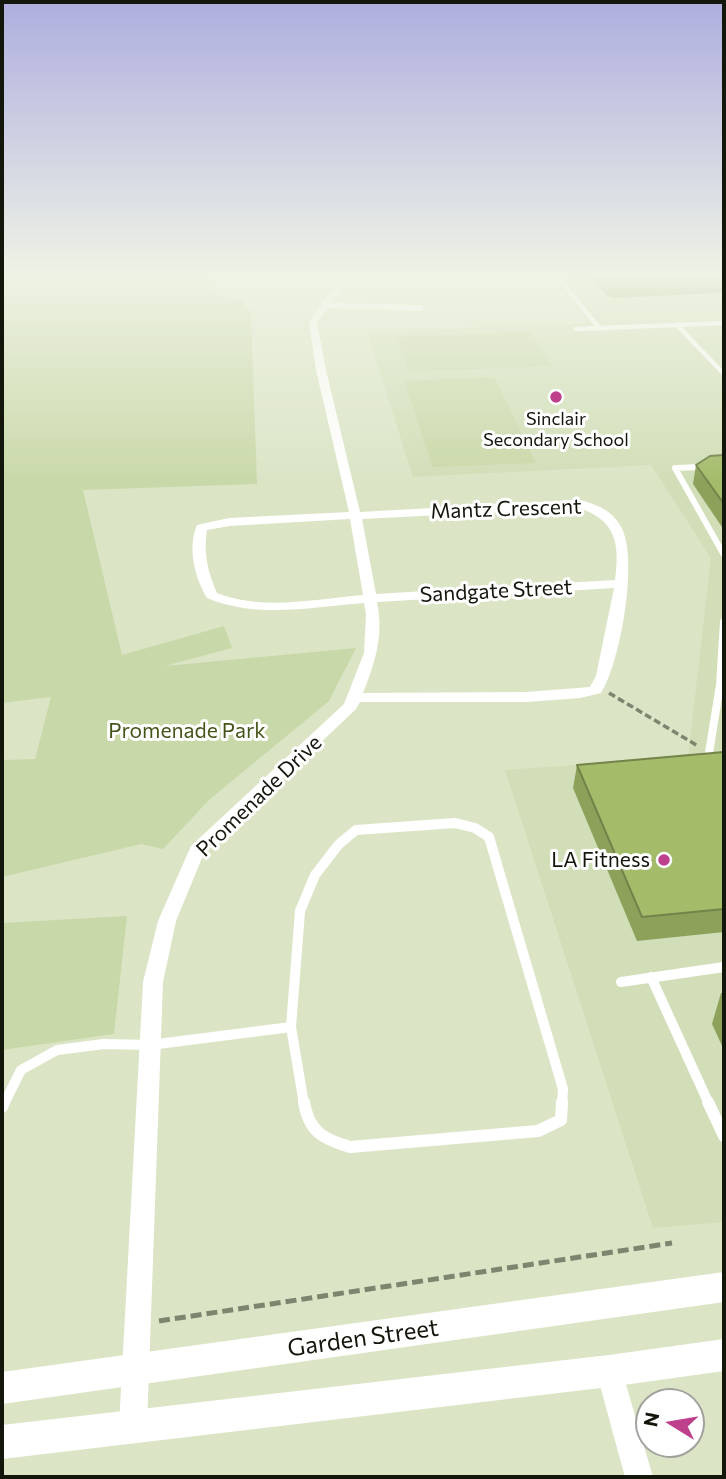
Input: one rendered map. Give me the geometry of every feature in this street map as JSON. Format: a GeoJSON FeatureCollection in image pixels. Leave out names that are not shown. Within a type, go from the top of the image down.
{"type":"FeatureCollection","features":[{"type":"Feature","properties":{"kind":"street","name":"Promenade Drive"},"geometry":{"type":"LineString","coordinates":[[133,1426],[153,982],[167,920],[197,850],[351,706],[372,653],[373,614],[370,597],[317,344]]}},
{"type":"Feature","properties":{"kind":"street","name":"Mantz Crescent"},"geometry":{"type":"LineString","coordinates":[[370,597],[262,607],[233,604],[212,595],[205,580],[198,546],[201,528],[220,524],[589,505],[607,513],[617,525],[625,554],[603,676],[598,687]]}},
{"type":"Feature","properties":{"kind":"street","name":"Sandgate Street"},"geometry":{"type":"LineString","coordinates":[[370,597],[621,584]]}},
{"type":"Feature","properties":{"kind":"street"},"geometry":{"type":"LineString","coordinates":[[354,698],[526,697],[580,694],[598,687]]}},
{"type":"Feature","properties":{"kind":"street","name":"Garden Street"},"geometry":{"type":"LineString","coordinates":[[2,1388],[724,1287]]}},
{"type":"Feature","properties":{"kind":"street"},"geometry":{"type":"LineString","coordinates":[[2,1442],[609,1371],[724,1355]]}},
{"type":"Feature","properties":{"kind":"street"},"geometry":{"type":"LineString","coordinates":[[609,1371],[639,1477]]}},
{"type":"Feature","properties":{"kind":"lane"},"geometry":{"type":"LineString","coordinates":[[695,344],[724,374]]}},
{"type":"Feature","properties":{"kind":"lane"},"geometry":{"type":"LineString","coordinates":[[724,466],[675,468],[724,555]]}},
{"type":"Feature","properties":{"kind":"lane"},"geometry":{"type":"LineString","coordinates":[[709,753],[720,685],[724,622]]}},
{"type":"Feature","properties":{"kind":"lane"},"geometry":{"type":"LineString","coordinates":[[455,823],[475,828],[489,837],[563,1089],[561,1121],[538,1131],[350,1147],[323,1139],[306,1117],[291,1027],[300,911],[315,875],[339,844],[356,831],[455,823]]}},
{"type":"Feature","properties":{"kind":"lane"},"geometry":{"type":"LineString","coordinates":[[621,982],[724,967]]}},
{"type":"Feature","properties":{"kind":"lane"},"geometry":{"type":"LineString","coordinates":[[651,977],[724,1136]]}},
{"type":"Feature","properties":{"kind":"lane"},"geometry":{"type":"LineString","coordinates":[[2,1107],[20,1070],[57,1050],[104,1044],[150,1045],[291,1027]]}},
{"type":"Feature","properties":{"kind":"path"},"geometry":{"type":"LineString","coordinates":[[598,687],[709,753]]}},
{"type":"Feature","properties":{"kind":"path"},"geometry":{"type":"LineString","coordinates":[[136,1325],[673,1243]]}},
{"type":"Feature","properties":{"kind":"shaded area"},"geometry":{"type":"Polygon","coordinates":[[[371,344],[724,344],[724,1222],[653,1228],[505,770],[688,757],[711,558],[651,465],[413,477],[371,344]]]}},
{"type":"Feature","properties":{"kind":"green space","name":"Promenade Park"},"geometry":{"type":"Polygon","coordinates":[[[2,344],[252,344],[257,484],[83,490],[122,655],[224,626],[232,648],[165,666],[356,648],[329,701],[209,800],[163,849],[141,844],[2,877],[2,760],[35,759],[51,697],[2,703],[2,344]]]}},
{"type":"Feature","properties":{"kind":"green space"},"geometry":{"type":"Polygon","coordinates":[[[400,344],[537,344],[551,366],[410,372],[400,344]]]}},
{"type":"Feature","properties":{"kind":"green space"},"geometry":{"type":"Polygon","coordinates":[[[494,377],[536,463],[433,467],[404,381],[494,377]]]}},
{"type":"Feature","properties":{"kind":"green space"},"geometry":{"type":"Polygon","coordinates":[[[127,916],[114,1034],[2,1050],[2,923],[127,916]]]}},
{"type":"Feature","properties":{"kind":"building"},"geometry":{"type":"Polygon","coordinates":[[[724,455],[724,504],[696,465],[710,456],[724,455]]]}},
{"type":"Feature","properties":{"kind":"building","name":"LA Fitness"},"geometry":{"type":"Polygon","coordinates":[[[724,752],[724,909],[642,917],[577,765],[724,752]]]}},
{"type":"Feature","properties":{"kind":"place","name":"Sinclair Secondary School"},"geometry":{"type":"Point","coordinates":[556,397]}},
{"type":"Feature","properties":{"kind":"place","name":"LA Fitness"},"geometry":{"type":"Point","coordinates":[664,860]}}]}
